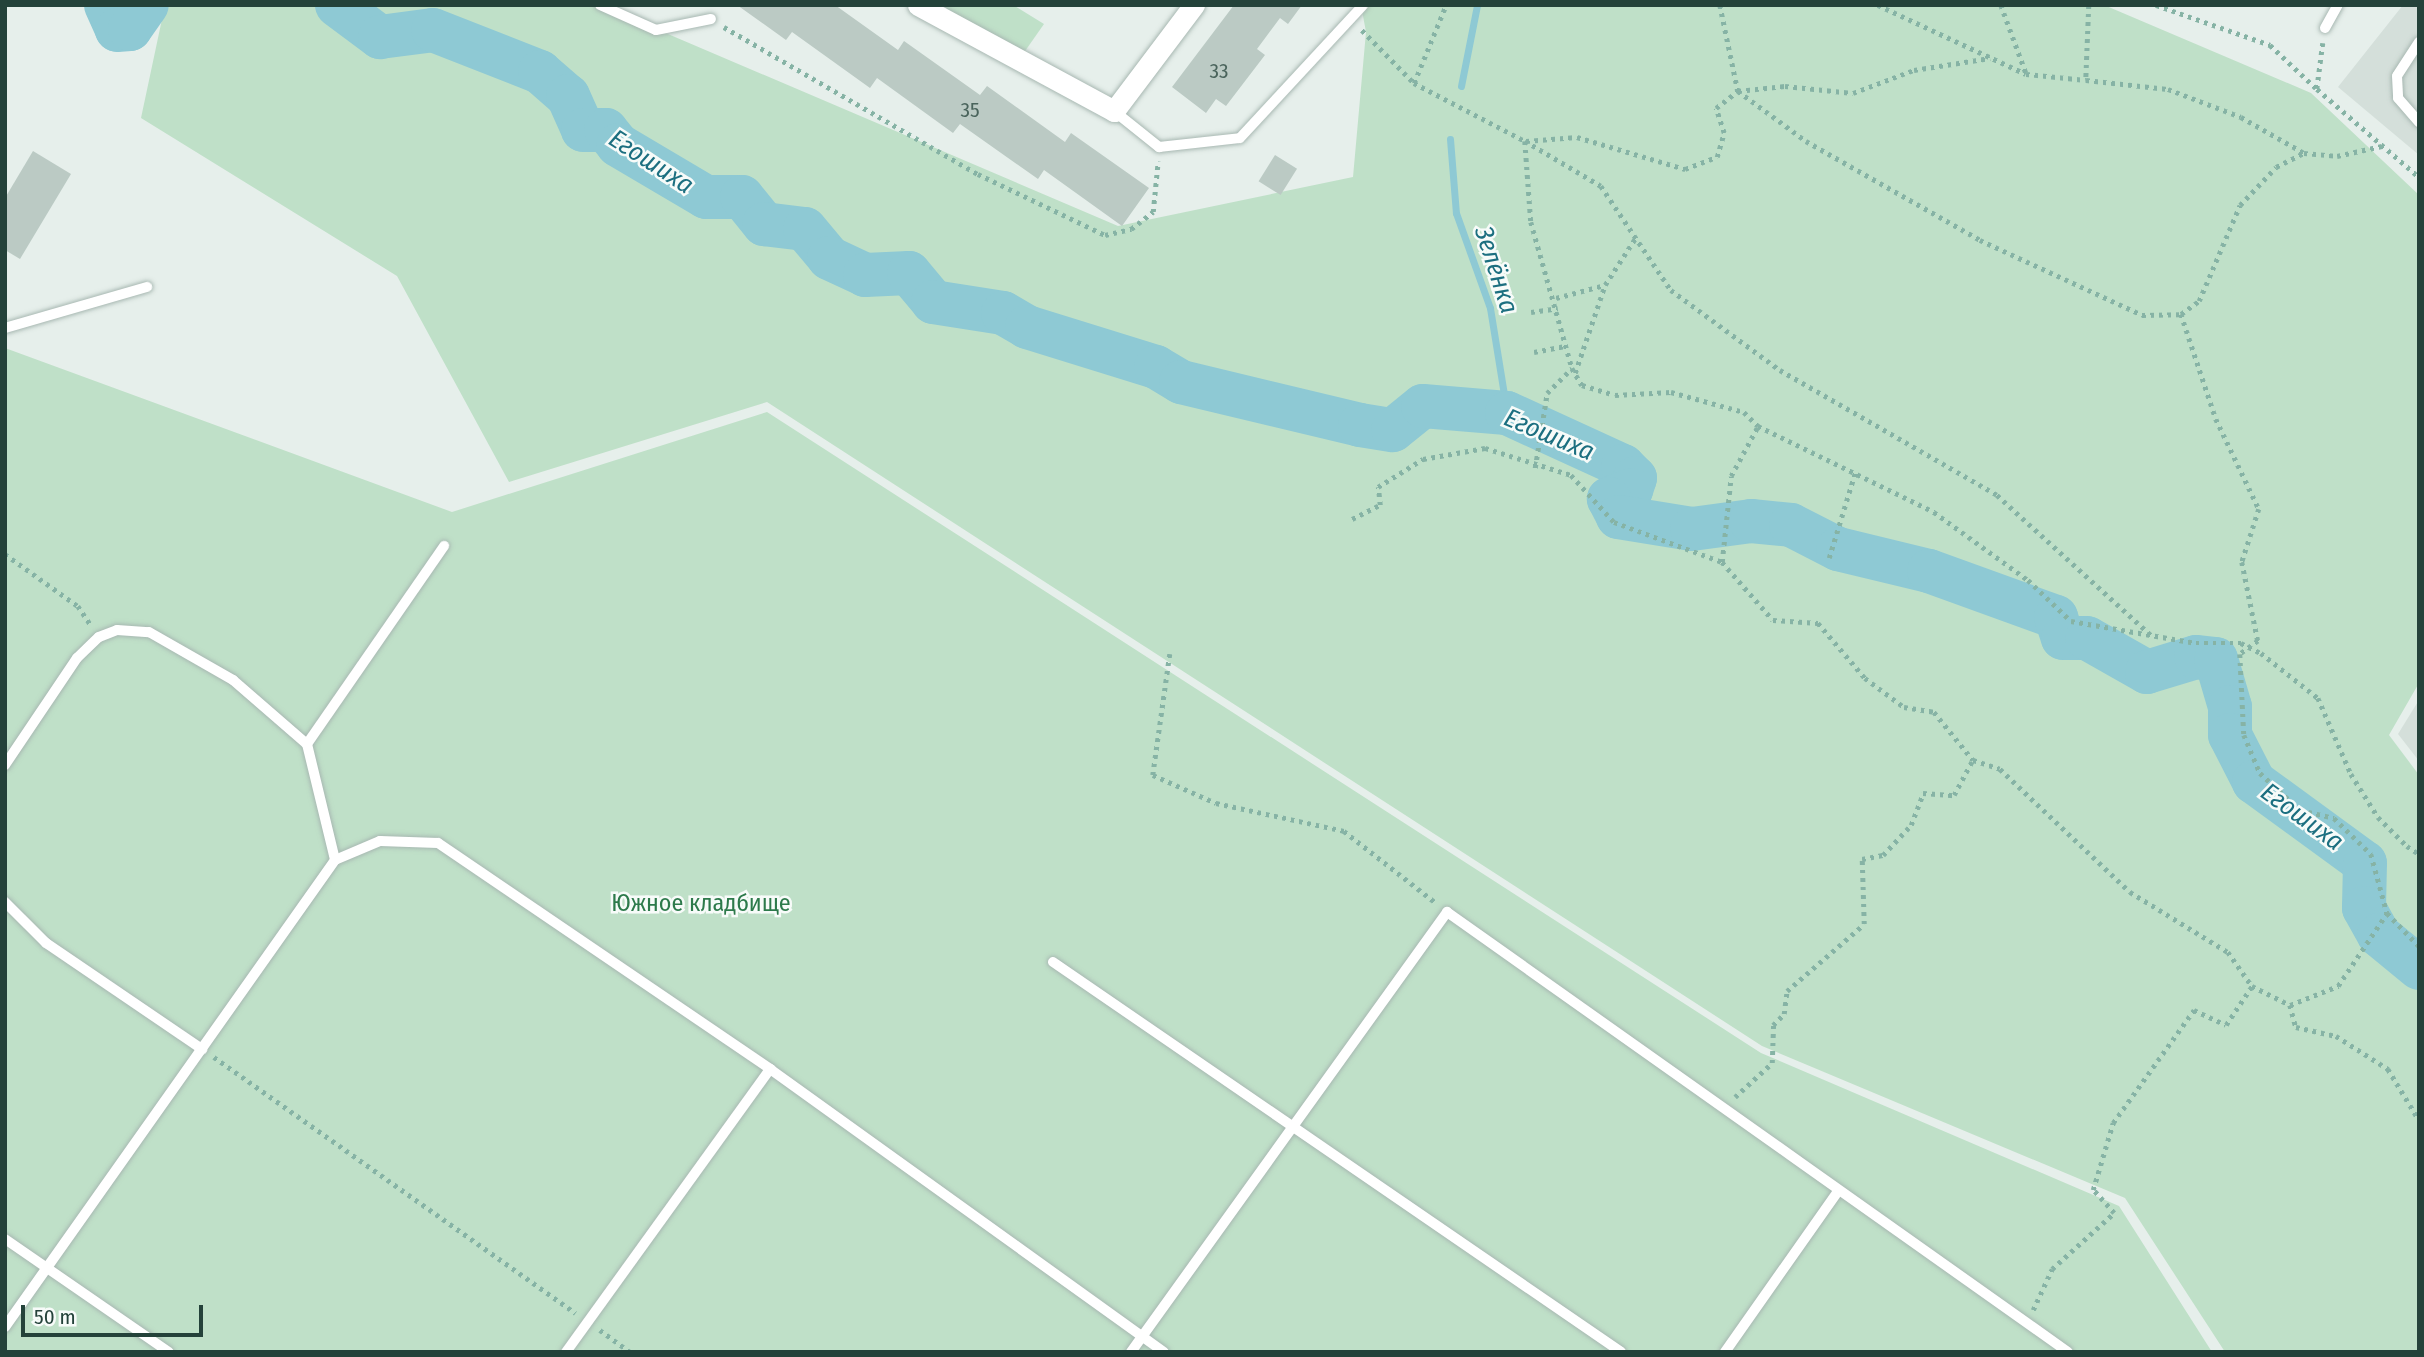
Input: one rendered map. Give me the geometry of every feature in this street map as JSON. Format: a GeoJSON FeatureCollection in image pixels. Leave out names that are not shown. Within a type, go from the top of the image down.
{"type":"FeatureCollection","features":[{"type":"Feature","properties":{"kind":"street"},"geometry":{"type":"LineString","coordinates":[[918,5],[1114,111],[1194,5]]}},
{"type":"Feature","properties":{"kind":"lane"},"geometry":{"type":"LineString","coordinates":[[600,5],[656,30],[711,19]]}},
{"type":"Feature","properties":{"kind":"lane"},"geometry":{"type":"LineString","coordinates":[[1114,111],[1159,147],[1240,138],[1363,5]]}},
{"type":"Feature","properties":{"kind":"lane"},"geometry":{"type":"LineString","coordinates":[[2325,28],[2338,5]]}},
{"type":"Feature","properties":{"kind":"lane"},"geometry":{"type":"LineString","coordinates":[[2419,42],[2397,76],[2399,98],[2419,122]]}},
{"type":"Feature","properties":{"kind":"lane"},"geometry":{"type":"LineString","coordinates":[[5,328],[146,287]]}},
{"type":"Feature","properties":{"kind":"lane"},"geometry":{"type":"LineString","coordinates":[[307,744],[444,546]]}},
{"type":"Feature","properties":{"kind":"lane"},"geometry":{"type":"LineString","coordinates":[[5,765],[77,658],[99,637],[117,630],[149,632],[233,680],[307,744],[335,860]]}},
{"type":"Feature","properties":{"kind":"lane"},"geometry":{"type":"LineString","coordinates":[[5,1327],[335,860],[380,841],[438,844],[770,1069],[1164,1352]]}},
{"type":"Feature","properties":{"kind":"lane"},"geometry":{"type":"LineString","coordinates":[[5,902],[46,943],[202,1049]]}},
{"type":"Feature","properties":{"kind":"lane"},"geometry":{"type":"LineString","coordinates":[[1131,1352],[1447,912],[2068,1352]]}},
{"type":"Feature","properties":{"kind":"lane"},"geometry":{"type":"LineString","coordinates":[[1053,962],[1622,1352]]}},
{"type":"Feature","properties":{"kind":"lane"},"geometry":{"type":"LineString","coordinates":[[566,1352],[770,1069]]}},
{"type":"Feature","properties":{"kind":"lane"},"geometry":{"type":"LineString","coordinates":[[1725,1352],[1838,1191]]}},
{"type":"Feature","properties":{"kind":"lane"},"geometry":{"type":"LineString","coordinates":[[5,1239],[169,1352]]}},
{"type":"Feature","properties":{"kind":"path"},"geometry":{"type":"LineString","coordinates":[[1414,83],[1446,5]]}},
{"type":"Feature","properties":{"kind":"path"},"geometry":{"type":"LineString","coordinates":[[1720,5],[1738,91],[1806,141],[1980,240],[2142,315],[2181,314],[2199,301],[2240,205],[2276,167],[2304,153]]}},
{"type":"Feature","properties":{"kind":"path"},"geometry":{"type":"LineString","coordinates":[[1878,5],[2026,74],[2168,89],[2241,117],[2304,153],[2337,156],[2382,146]]}},
{"type":"Feature","properties":{"kind":"path"},"geometry":{"type":"LineString","coordinates":[[2001,5],[2026,74]]}},
{"type":"Feature","properties":{"kind":"path"},"geometry":{"type":"LineString","coordinates":[[2086,80],[2089,5]]}},
{"type":"Feature","properties":{"kind":"path"},"geometry":{"type":"LineString","coordinates":[[2156,5],[2270,45],[2419,177]]}},
{"type":"Feature","properties":{"kind":"path"},"geometry":{"type":"LineString","coordinates":[[711,19],[978,174],[1105,235],[1132,229],[1153,212],[1159,147]]}},
{"type":"Feature","properties":{"kind":"path"},"geometry":{"type":"LineString","coordinates":[[2317,89],[2325,28]]}},
{"type":"Feature","properties":{"kind":"path"},"geometry":{"type":"LineString","coordinates":[[1363,32],[1414,83],[1525,141],[1601,186],[1671,290],[1780,370],[1997,495],[2153,638]]}},
{"type":"Feature","properties":{"kind":"path"},"geometry":{"type":"LineString","coordinates":[[1525,141],[1577,137],[1685,169],[1717,156],[1724,133],[1716,108],[1738,91],[1785,86],[1853,93],[1914,70],[1990,58]]}},
{"type":"Feature","properties":{"kind":"path"},"geometry":{"type":"LineString","coordinates":[[1525,141],[1531,222],[1559,308],[1573,370],[1582,385],[1615,395],[1671,392],[1744,412],[1758,426],[1934,512],[2028,580],[2071,621],[2153,638],[2248,647],[2318,698],[2378,817],[2419,854]]}},
{"type":"Feature","properties":{"kind":"path"},"geometry":{"type":"LineString","coordinates":[[1535,468],[1536,438],[1547,393],[1573,370],[1605,285],[1636,236]]}},
{"type":"Feature","properties":{"kind":"path"},"geometry":{"type":"LineString","coordinates":[[1556,299],[1605,285]]}},
{"type":"Feature","properties":{"kind":"path"},"geometry":{"type":"LineString","coordinates":[[1531,312],[1559,308]]}},
{"type":"Feature","properties":{"kind":"path"},"geometry":{"type":"LineString","coordinates":[[2181,314],[2216,419],[2259,509],[2242,562],[2258,640],[2240,654],[2237,697],[2260,773],[2300,810],[2334,818],[2371,854],[2387,913],[2419,946]]}},
{"type":"Feature","properties":{"kind":"path"},"geometry":{"type":"LineString","coordinates":[[1534,352],[1566,346]]}},
{"type":"Feature","properties":{"kind":"path"},"geometry":{"type":"LineString","coordinates":[[1722,562],[1731,476],[1758,426]]}},
{"type":"Feature","properties":{"kind":"path"},"geometry":{"type":"LineString","coordinates":[[1352,519],[1380,505],[1378,487],[1423,459],[1485,448],[1535,468],[1571,475],[1614,522],[1722,562],[1773,620],[1818,623],[1865,678],[1904,707],[1934,712],[1973,760],[2000,769],[2130,892],[2228,952],[2252,986],[2290,1005],[2296,1027],[2336,1036],[2388,1069],[2419,1120]]}},
{"type":"Feature","properties":{"kind":"path"},"geometry":{"type":"LineString","coordinates":[[1829,558],[1856,473]]}},
{"type":"Feature","properties":{"kind":"path"},"geometry":{"type":"LineString","coordinates":[[5,554],[78,606],[99,637]]}},
{"type":"Feature","properties":{"kind":"path"},"geometry":{"type":"LineString","coordinates":[[1170,654],[1153,775],[1216,803],[1344,831],[1447,912]]}},
{"type":"Feature","properties":{"kind":"path"},"geometry":{"type":"LineString","coordinates":[[1723,1108],[1772,1063],[1773,1025],[1784,1014],[1787,991],[1864,924],[1862,859],[1883,855],[1902,835],[1923,793],[1954,794],[1973,760]]}},
{"type":"Feature","properties":{"kind":"path"},"geometry":{"type":"LineString","coordinates":[[2290,1005],[2337,986],[2372,939],[2387,913]]}},
{"type":"Feature","properties":{"kind":"path"},"geometry":{"type":"LineString","coordinates":[[2027,1323],[2052,1269],[2114,1213],[2093,1190],[2113,1123],[2194,1010],[2226,1025],[2252,986]]}},
{"type":"Feature","properties":{"kind":"path"},"geometry":{"type":"LineString","coordinates":[[202,1049],[630,1352]]}},
{"type":"Feature","properties":{"kind":"shaded area"},"geometry":{"type":"Polygon","coordinates":[[[2403,5],[2419,5],[2419,155],[2338,87],[2403,5]]]}},
{"type":"Feature","properties":{"kind":"shaded area"},"geometry":{"type":"Polygon","coordinates":[[[2419,700],[2419,761],[2398,734],[2419,700]]]}},
{"type":"Feature","properties":{"kind":"green space"},"geometry":{"type":"Polygon","coordinates":[[[165,5],[600,5],[1118,226],[1353,177],[1366,32],[1361,5],[2104,5],[2311,93],[2419,195],[2419,683],[2389,735],[2419,775],[2419,1352],[2225,1352],[2125,1198],[1762,1046],[767,402],[509,482],[397,276],[141,118],[165,5]]]}},
{"type":"Feature","properties":{"kind":"green space"},"geometry":{"type":"Polygon","coordinates":[[[947,5],[1013,5],[1044,24],[1023,54],[944,10],[947,5]]]}},
{"type":"Feature","properties":{"kind":"green space","name":"Южное кладбище"},"geometry":{"type":"Polygon","coordinates":[[[5,348],[452,512],[767,412],[1761,1053],[2119,1206],[2212,1352],[5,1352],[5,348]]]}},
{"type":"Feature","properties":{"kind":"building"},"geometry":{"type":"Polygon","coordinates":[[[737,5],[835,5],[898,50],[904,41],[980,95],[987,86],[1065,142],[1071,133],[1149,188],[1122,226],[1044,170],[1038,179],[960,124],[953,133],[877,78],[870,88],[792,32],[786,40],[737,5]]]}},
{"type":"Feature","properties":{"kind":"building"},"geometry":{"type":"Polygon","coordinates":[[[1234,5],[1302,5],[1288,24],[1280,18],[1257,49],[1265,55],[1226,106],[1216,99],[1206,113],[1172,87],[1234,5]]]}},
{"type":"Feature","properties":{"kind":"building"},"geometry":{"type":"Polygon","coordinates":[[[33,151],[71,174],[20,259],[5,250],[5,198],[33,151]]]}},
{"type":"Feature","properties":{"kind":"building"},"geometry":{"type":"Polygon","coordinates":[[[1275,155],[1297,169],[1281,195],[1259,181],[1275,155]]]}},
{"type":"Feature","properties":{"kind":"waterway","name":"Егошиха"},"geometry":{"type":"LineString","coordinates":[[106,5],[117,30],[130,29],[147,5]]}},
{"type":"Feature","properties":{"kind":"waterway","name":"Егошиха"},"geometry":{"type":"LineString","coordinates":[[337,5],[380,37],[433,30],[540,72],[568,96],[583,130],[606,130],[618,145],[706,197],[742,197],[764,224],[805,229],[829,258],[865,275],[909,273],[933,302],[1003,313],[1027,327],[1156,367],[1181,382],[1360,425],[1393,430],[1423,406],[1507,413],[1623,466],[1635,478],[1631,490],[1609,499],[1618,517],[1692,529],[1751,521],[1791,525],[1838,549],[1929,571],[2056,617],[2063,638],[2087,638],[2147,672],[2196,657],[2216,659],[2230,707],[2230,735],[2254,782],[2365,863],[2364,908],[2379,935],[2419,968]]}},
{"type":"Feature","properties":{"kind":"waterway","name":"Зелёнка"},"geometry":{"type":"LineString","coordinates":[[1461,86],[1477,5]]}},
{"type":"Feature","properties":{"kind":"waterway","name":"Зелёнка"},"geometry":{"type":"LineString","coordinates":[[1450,139],[1456,213],[1490,308],[1507,413]]}}]}
